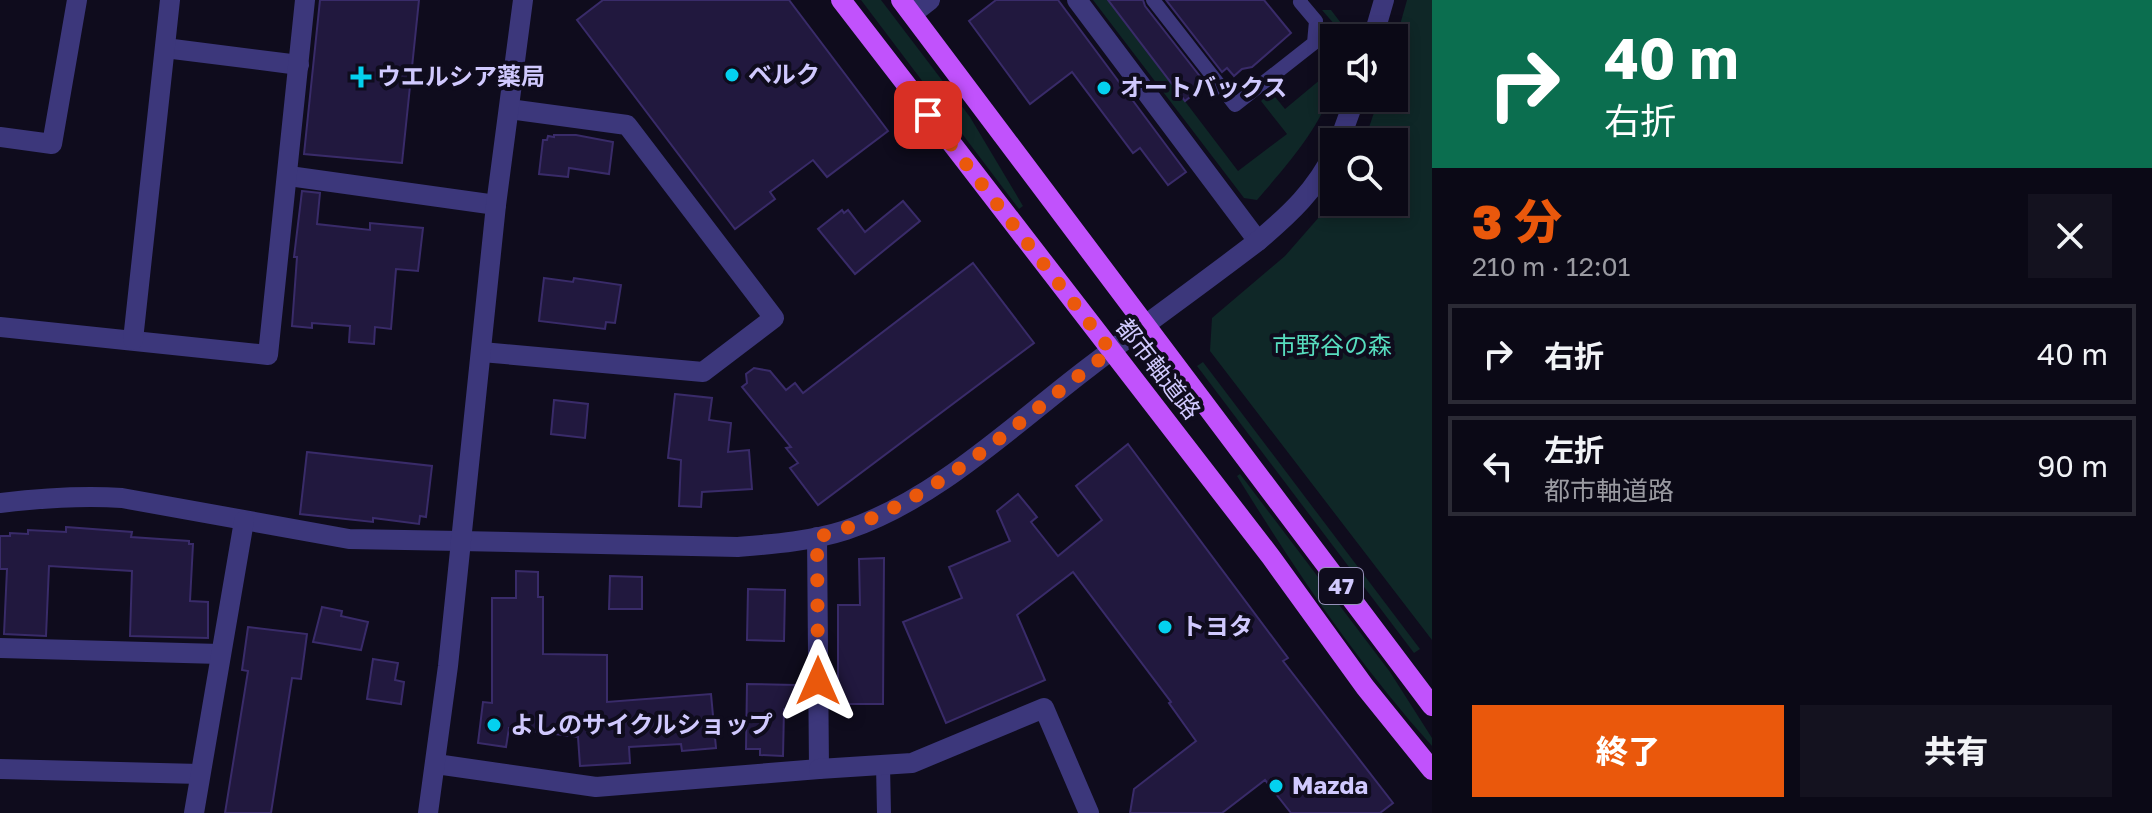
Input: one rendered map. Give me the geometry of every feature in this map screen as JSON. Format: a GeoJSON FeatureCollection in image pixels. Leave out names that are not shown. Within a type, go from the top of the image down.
{"type":"FeatureCollection","features":[{"type":"Feature","properties":{"kind":"main road","name":"都市軸道路"},"geometry":{"type":"LineString","coordinates":[[841,0],[1271,557],[1365,687],[1432,770]]}},
{"type":"Feature","properties":{"kind":"main road","name":"都市軸道路"},"geometry":{"type":"LineString","coordinates":[[906,7],[1431,704]]}},
{"type":"Feature","properties":{"kind":"street"},"geometry":{"type":"LineString","coordinates":[[0,137],[52,144],[77,0]]}},
{"type":"Feature","properties":{"kind":"street"},"geometry":{"type":"LineString","coordinates":[[133,340],[170,0]]}},
{"type":"Feature","properties":{"kind":"street"},"geometry":{"type":"LineString","coordinates":[[0,327],[268,355],[305,0]]}},
{"type":"Feature","properties":{"kind":"street"},"geometry":{"type":"LineString","coordinates":[[428,813],[436,764],[496,205],[523,0]]}},
{"type":"Feature","properties":{"kind":"street"},"geometry":{"type":"LineString","coordinates":[[906,7],[930,0]]}},
{"type":"Feature","properties":{"kind":"street"},"geometry":{"type":"LineString","coordinates":[[1077,0],[1258,241]]}},
{"type":"Feature","properties":{"kind":"street"},"geometry":{"type":"LineString","coordinates":[[1377,24],[1384,0]]}},
{"type":"Feature","properties":{"kind":"street"},"geometry":{"type":"LineString","coordinates":[[165,48],[299,65]]}},
{"type":"Feature","properties":{"kind":"street"},"geometry":{"type":"LineString","coordinates":[[482,352],[703,372],[774,318],[627,125],[509,109]]}},
{"type":"Feature","properties":{"kind":"street"},"geometry":{"type":"LineString","coordinates":[[289,176],[496,205]]}},
{"type":"Feature","properties":{"kind":"street"},"geometry":{"type":"LineString","coordinates":[[0,503],[56,496],[122,498],[349,539],[738,547],[817,537],[875,518],[948,476],[1258,241],[1291,213],[1320,177]]}},
{"type":"Feature","properties":{"kind":"street"},"geometry":{"type":"LineString","coordinates":[[194,813],[244,521]]}},
{"type":"Feature","properties":{"kind":"street"},"geometry":{"type":"LineString","coordinates":[[817,537],[819,769]]}},
{"type":"Feature","properties":{"kind":"street"},"geometry":{"type":"LineString","coordinates":[[0,648],[220,654]]}},
{"type":"Feature","properties":{"kind":"street"},"geometry":{"type":"LineString","coordinates":[[436,764],[596,787],[912,763],[1044,708],[1089,813]]}},
{"type":"Feature","properties":{"kind":"street"},"geometry":{"type":"LineString","coordinates":[[0,769],[200,774]]}},
{"type":"Feature","properties":{"kind":"lane"},"geometry":{"type":"LineString","coordinates":[[1153,0],[1235,105],[1314,43],[1316,21],[1301,0]]}},
{"type":"Feature","properties":{"kind":"lane"},"geometry":{"type":"LineString","coordinates":[[883,765],[884,813]]}},
{"type":"Feature","properties":{"kind":"green space"},"geometry":{"type":"Polygon","coordinates":[[[861,0],[881,0],[970,117],[1023,206],[1019,209],[861,0]]]}},
{"type":"Feature","properties":{"kind":"green space"},"geometry":{"type":"Polygon","coordinates":[[[1093,0],[1108,0],[1238,171],[1287,134],[1261,101],[1271,92],[1285,109],[1320,80],[1322,112],[1315,125],[1257,200],[1244,198],[1093,0]]]}},
{"type":"Feature","properties":{"kind":"green space","name":"市野谷の森"},"geometry":{"type":"Polygon","coordinates":[[[1407,0],[1432,0],[1432,640],[1210,351],[1212,318],[1285,256],[1320,216],[1408,216],[1408,128],[1369,128],[1374,112],[1408,112],[1408,24],[1400,24],[1407,0]]]}},
{"type":"Feature","properties":{"kind":"green space"},"geometry":{"type":"Polygon","coordinates":[[[1322,10],[1331,10],[1342,24],[1334,24],[1322,10]]]}},
{"type":"Feature","properties":{"kind":"green space"},"geometry":{"type":"Polygon","coordinates":[[[1203,362],[1420,649],[1414,653],[1197,366],[1203,362]]]}},
{"type":"Feature","properties":{"kind":"green space"},"geometry":{"type":"Polygon","coordinates":[[[1240,474],[1390,672],[1432,738],[1432,746],[1328,616],[1237,476],[1240,474]]]}},
{"type":"Feature","properties":{"kind":"building","name":"ウエルシア薬局"},"geometry":{"type":"Polygon","coordinates":[[[320,0],[419,0],[402,163],[304,154],[320,0]]]}},
{"type":"Feature","properties":{"kind":"building","name":"ベルク"},"geometry":{"type":"Polygon","coordinates":[[[603,0],[789,0],[888,131],[827,177],[813,160],[770,192],[775,199],[735,229],[577,20],[603,0]]]}},
{"type":"Feature","properties":{"kind":"building","name":"オートバックス"},"geometry":{"type":"Polygon","coordinates":[[[996,0],[1058,0],[1186,172],[1168,185],[1140,148],[1133,153],[1072,72],[1030,104],[969,21],[996,0]]]}},
{"type":"Feature","properties":{"kind":"building"},"geometry":{"type":"Polygon","coordinates":[[[1108,0],[1143,0],[1206,84],[1185,101],[1108,0]]]}},
{"type":"Feature","properties":{"kind":"building"},"geometry":{"type":"Polygon","coordinates":[[[1166,0],[1264,0],[1291,33],[1252,67],[1242,69],[1234,76],[1227,68],[1222,72],[1166,0]]]}},
{"type":"Feature","properties":{"kind":"building"},"geometry":{"type":"Polygon","coordinates":[[[554,135],[576,135],[613,142],[609,174],[569,168],[568,177],[539,174],[543,140],[554,135]]]}},
{"type":"Feature","properties":{"kind":"building"},"geometry":{"type":"Polygon","coordinates":[[[302,191],[320,193],[317,224],[370,230],[370,223],[423,228],[418,271],[396,269],[391,329],[375,327],[374,344],[349,342],[350,326],[312,323],[312,328],[292,326],[297,257],[294,257],[302,191]]]}},
{"type":"Feature","properties":{"kind":"building"},"geometry":{"type":"Polygon","coordinates":[[[903,201],[920,221],[855,274],[818,229],[842,210],[844,213],[848,210],[865,232],[903,201]]]}},
{"type":"Feature","properties":{"kind":"building"},"geometry":{"type":"Polygon","coordinates":[[[973,263],[1034,343],[818,505],[790,468],[798,463],[786,448],[791,447],[742,387],[747,383],[746,374],[754,368],[770,371],[786,390],[795,383],[803,393],[973,263]]]}},
{"type":"Feature","properties":{"kind":"building"},"geometry":{"type":"Polygon","coordinates":[[[544,278],[573,282],[574,278],[621,285],[615,323],[606,322],[605,329],[539,321],[544,278]]]}},
{"type":"Feature","properties":{"kind":"building"},"geometry":{"type":"Polygon","coordinates":[[[675,394],[712,398],[709,420],[731,423],[728,452],[749,450],[752,489],[702,492],[701,507],[679,506],[681,460],[668,458],[675,394]]]}},
{"type":"Feature","properties":{"kind":"building"},"geometry":{"type":"Polygon","coordinates":[[[554,400],[588,404],[585,438],[551,434],[554,400]]]}},
{"type":"Feature","properties":{"kind":"building"},"geometry":{"type":"Polygon","coordinates":[[[1128,444],[1288,658],[1283,661],[1393,803],[1380,813],[1291,813],[1265,780],[1222,813],[1130,813],[1134,789],[1196,741],[1171,702],[1073,572],[1017,615],[1045,680],[946,723],[903,622],[962,598],[949,567],[1010,541],[997,511],[1018,494],[1037,517],[1031,522],[1058,556],[1102,520],[1076,486],[1128,444]]]}},
{"type":"Feature","properties":{"kind":"building"},"geometry":{"type":"Polygon","coordinates":[[[307,452],[432,466],[426,517],[420,516],[419,524],[300,514],[307,452]]]}},
{"type":"Feature","properties":{"kind":"building"},"geometry":{"type":"Polygon","coordinates":[[[66,527],[132,532],[131,537],[189,541],[193,544],[190,601],[208,602],[208,638],[130,636],[132,571],[49,566],[46,636],[4,634],[7,569],[0,569],[0,536],[28,534],[28,530],[66,532],[66,527]]]}},
{"type":"Feature","properties":{"kind":"building"},"geometry":{"type":"Polygon","coordinates":[[[884,558],[883,704],[838,704],[838,605],[860,605],[859,559],[884,558]]]}},
{"type":"Feature","properties":{"kind":"building"},"geometry":{"type":"Polygon","coordinates":[[[516,571],[538,572],[538,597],[543,597],[543,654],[607,655],[607,702],[711,694],[716,748],[682,751],[681,744],[629,747],[630,763],[580,766],[578,737],[509,728],[506,747],[478,743],[483,702],[492,703],[492,598],[516,598],[516,571]]]}},
{"type":"Feature","properties":{"kind":"building"},"geometry":{"type":"Polygon","coordinates":[[[610,576],[642,577],[642,609],[609,609],[610,576]]]}},
{"type":"Feature","properties":{"kind":"building"},"geometry":{"type":"Polygon","coordinates":[[[748,589],[785,590],[784,641],[747,640],[748,589]]]}},
{"type":"Feature","properties":{"kind":"building"},"geometry":{"type":"Polygon","coordinates":[[[322,607],[342,611],[341,616],[368,622],[361,650],[313,642],[322,607]]]}},
{"type":"Feature","properties":{"kind":"building"},"geometry":{"type":"Polygon","coordinates":[[[248,627],[307,634],[301,679],[292,678],[271,813],[225,813],[248,671],[242,670],[248,627]]]}},
{"type":"Feature","properties":{"kind":"building"},"geometry":{"type":"Polygon","coordinates":[[[373,659],[398,663],[395,680],[404,682],[401,704],[367,699],[373,659]]]}},
{"type":"Feature","properties":{"kind":"building"},"geometry":{"type":"Polygon","coordinates":[[[747,684],[795,685],[794,710],[784,709],[783,756],[760,755],[760,749],[746,749],[747,684]]]}},
{"type":"Feature","properties":{"kind":"place","name":"ベルク"},"geometry":{"type":"Point","coordinates":[732,75]}},
{"type":"Feature","properties":{"kind":"place","name":"ウエルシア薬局"},"geometry":{"type":"Point","coordinates":[361,77]}},
{"type":"Feature","properties":{"kind":"place","name":"オートバックス"},"geometry":{"type":"Point","coordinates":[1104,88]}},
{"type":"Feature","properties":{"kind":"place","name":"トヨタ"},"geometry":{"type":"Point","coordinates":[1165,627]}},
{"type":"Feature","properties":{"kind":"place","name":"よしのサイクルショップ"},"geometry":{"type":"Point","coordinates":[494,725]}},
{"type":"Feature","properties":{"kind":"place","name":"Mazda"},"geometry":{"type":"Point","coordinates":[1276,786]}},
{"type":"Feature","properties":{"kind":"route"},"geometry":{"type":"LineString","coordinates":[[818,681],[817,537],[846,530],[919,495],[1111,351],[928,115]]}}]}
